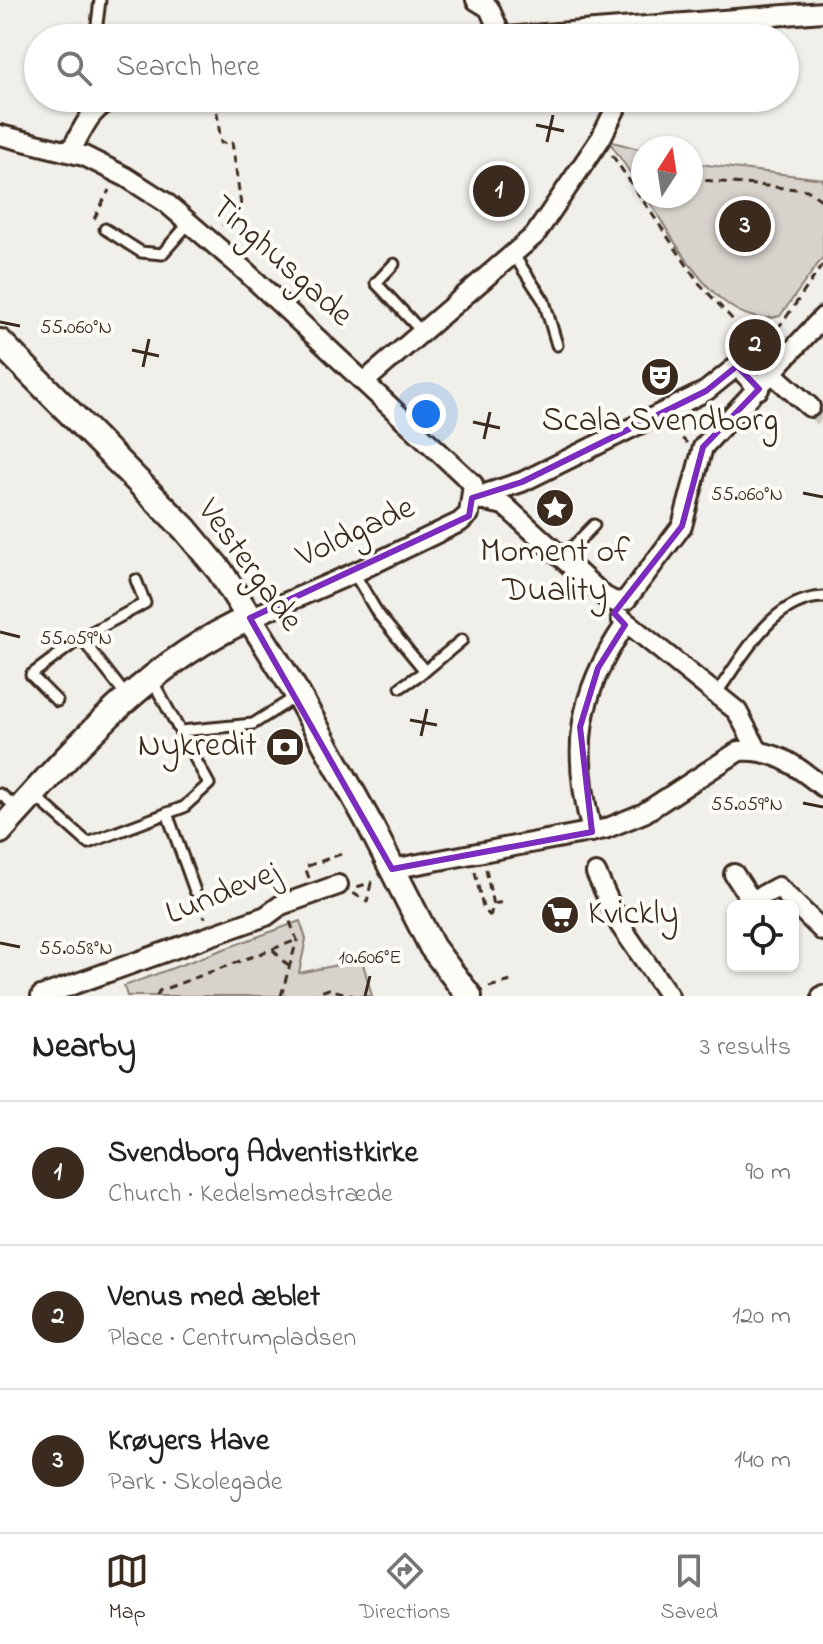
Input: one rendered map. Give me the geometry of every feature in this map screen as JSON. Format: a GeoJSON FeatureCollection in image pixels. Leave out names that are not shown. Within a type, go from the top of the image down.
{"type":"FeatureCollection","features":[{"type":"Feature","properties":{"kind":"street"},"geometry":{"type":"LineString","coordinates":[[476,0],[489,8],[494,24]]}},
{"type":"Feature","properties":{"kind":"street"},"geometry":{"type":"LineString","coordinates":[[704,24],[823,12]]}},
{"type":"Feature","properties":{"kind":"street"},"geometry":{"type":"LineString","coordinates":[[71,151],[93,112]]}},
{"type":"Feature","properties":{"kind":"street"},"geometry":{"type":"LineString","coordinates":[[364,382],[535,235],[601,138],[614,112]]}},
{"type":"Feature","properties":{"kind":"street","name":"Tinghusgade"},"geometry":{"type":"LineString","coordinates":[[0,135],[71,151],[117,172],[190,222],[468,478],[473,484],[472,498]]}},
{"type":"Feature","properties":{"kind":"street"},"geometry":{"type":"LineString","coordinates":[[620,603],[631,595],[682,526],[699,453],[823,317]]}},
{"type":"Feature","properties":{"kind":"street","name":"Vestergade"},"geometry":{"type":"LineString","coordinates":[[0,342],[185,529],[220,571],[298,695],[385,871],[439,959],[475,993]]}},
{"type":"Feature","properties":{"kind":"street"},"geometry":{"type":"LineString","coordinates":[[472,498],[522,482],[706,391],[737,366],[759,389]]}},
{"type":"Feature","properties":{"kind":"street"},"geometry":{"type":"LineString","coordinates":[[775,372],[810,407]]}},
{"type":"Feature","properties":{"kind":"street"},"geometry":{"type":"LineString","coordinates":[[472,498],[504,505],[604,596],[620,603]]}},
{"type":"Feature","properties":{"kind":"street","name":"Voldgade"},"geometry":{"type":"LineString","coordinates":[[0,831],[128,698],[152,680],[223,631],[460,522],[469,514],[472,498]]}},
{"type":"Feature","properties":{"kind":"street"},"geometry":{"type":"LineString","coordinates":[[620,603],[620,616],[625,625],[737,711],[757,749]]}},
{"type":"Feature","properties":{"kind":"street"},"geometry":{"type":"LineString","coordinates":[[590,824],[580,757],[582,717],[598,668],[625,625]]}},
{"type":"Feature","properties":{"kind":"street"},"geometry":{"type":"LineString","coordinates":[[385,871],[644,813],[739,751],[757,749],[789,762],[823,787]]}},
{"type":"Feature","properties":{"kind":"street"},"geometry":{"type":"LineString","coordinates":[[596,873],[620,925],[669,996]]}},
{"type":"Feature","properties":{"kind":"street"},"geometry":{"type":"LineString","coordinates":[[734,874],[752,901],[778,887],[823,931]]}},
{"type":"Feature","properties":{"kind":"street","name":"Lundevej"},"geometry":{"type":"LineString","coordinates":[[41,996],[212,935],[314,893],[344,887]]}},
{"type":"Feature","properties":{"kind":"lane"},"geometry":{"type":"LineString","coordinates":[[97,24],[100,0]]}},
{"type":"Feature","properties":{"kind":"lane"},"geometry":{"type":"LineString","coordinates":[[105,229],[141,252],[162,254],[190,222]]}},
{"type":"Feature","properties":{"kind":"lane"},"geometry":{"type":"LineString","coordinates":[[513,254],[544,301],[557,345]]}},
{"type":"Feature","properties":{"kind":"lane"},"geometry":{"type":"LineString","coordinates":[[394,264],[376,283],[422,332]]}},
{"type":"Feature","properties":{"kind":"lane"},"geometry":{"type":"LineString","coordinates":[[561,559],[594,525]]}},
{"type":"Feature","properties":{"kind":"lane"},"geometry":{"type":"LineString","coordinates":[[354,573],[378,614],[425,671]]}},
{"type":"Feature","properties":{"kind":"lane"},"geometry":{"type":"LineString","coordinates":[[57,701],[31,675],[81,638],[145,603],[136,580]]}},
{"type":"Feature","properties":{"kind":"lane"},"geometry":{"type":"LineString","coordinates":[[716,694],[774,617],[791,603],[823,597]]}},
{"type":"Feature","properties":{"kind":"lane"},"geometry":{"type":"LineString","coordinates":[[81,638],[128,698]]}},
{"type":"Feature","properties":{"kind":"lane"},"geometry":{"type":"LineString","coordinates":[[401,687],[462,640]]}},
{"type":"Feature","properties":{"kind":"lane"},"geometry":{"type":"LineString","coordinates":[[0,794],[26,802],[88,843],[184,807],[209,784],[152,680]]}},
{"type":"Feature","properties":{"kind":"lane"},"geometry":{"type":"LineString","coordinates":[[181,731],[258,722],[298,695]]}},
{"type":"Feature","properties":{"kind":"lane"},"geometry":{"type":"LineString","coordinates":[[167,813],[195,891]]}},
{"type":"Feature","properties":{"kind":"path"},"geometry":{"type":"LineString","coordinates":[[217,112],[221,143],[232,142],[241,205],[224,223]]}},
{"type":"Feature","properties":{"kind":"path"},"geometry":{"type":"LineString","coordinates":[[601,138],[631,183]]}},
{"type":"Feature","properties":{"kind":"path"},"geometry":{"type":"LineString","coordinates":[[105,229],[94,221],[117,172]]}},
{"type":"Feature","properties":{"kind":"path"},"geometry":{"type":"LineString","coordinates":[[703,180],[807,190],[823,201]]}},
{"type":"Feature","properties":{"kind":"path"},"geometry":{"type":"LineString","coordinates":[[648,208],[699,283],[733,317],[755,350],[775,372]]}},
{"type":"Feature","properties":{"kind":"path"},"geometry":{"type":"LineString","coordinates":[[747,357],[783,322],[823,264]]}},
{"type":"Feature","properties":{"kind":"path"},"geometry":{"type":"LineString","coordinates":[[657,415],[699,453]]}},
{"type":"Feature","properties":{"kind":"path"},"geometry":{"type":"LineString","coordinates":[[330,858],[331,850]]}},
{"type":"Feature","properties":{"kind":"path"},"geometry":{"type":"LineString","coordinates":[[476,852],[493,904],[490,916],[482,907],[476,852]]}},
{"type":"Feature","properties":{"kind":"path"},"geometry":{"type":"LineString","coordinates":[[314,893],[304,865],[341,854]]}},
{"type":"Feature","properties":{"kind":"path"},"geometry":{"type":"LineString","coordinates":[[344,887],[371,883],[385,871]]}},
{"type":"Feature","properties":{"kind":"path"},"geometry":{"type":"LineString","coordinates":[[356,895],[367,902],[371,883]]}},
{"type":"Feature","properties":{"kind":"path"},"geometry":{"type":"LineString","coordinates":[[195,891],[212,935]]}},
{"type":"Feature","properties":{"kind":"path"},"geometry":{"type":"LineString","coordinates":[[493,904],[504,902]]}},
{"type":"Feature","properties":{"kind":"path"},"geometry":{"type":"LineString","coordinates":[[157,996],[159,991],[297,940],[281,996]]}},
{"type":"Feature","properties":{"kind":"path"},"geometry":{"type":"LineString","coordinates":[[273,950],[289,967]]}},
{"type":"Feature","properties":{"kind":"path"},"geometry":{"type":"LineString","coordinates":[[475,993],[511,981]]}},
{"type":"Feature","properties":{"kind":"path"},"geometry":{"type":"LineString","coordinates":[[309,996],[329,989],[354,996]]}},
{"type":"Feature","properties":{"kind":"highlighted area"},"geometry":{"type":"Polygon","coordinates":[[[737,366],[759,389],[703,447],[682,526],[614,613],[625,625],[598,668],[580,727],[592,832],[392,869],[250,618],[469,516],[472,498],[522,482],[706,391],[737,366]]]}},
{"type":"Feature","properties":{"kind":"shaded area"},"geometry":{"type":"Polygon","coordinates":[[[609,141],[631,147],[631,174],[609,141]]]}},
{"type":"Feature","properties":{"kind":"shaded area"},"geometry":{"type":"Polygon","coordinates":[[[703,164],[823,179],[823,257],[780,316],[758,318],[738,311],[718,297],[684,257],[653,208],[703,208],[703,164]]]}},
{"type":"Feature","properties":{"kind":"shaded area"},"geometry":{"type":"Polygon","coordinates":[[[300,921],[306,939],[299,973],[362,960],[372,996],[127,996],[124,986],[300,921]]]}},
{"type":"Feature","properties":{"kind":"tunnel"},"geometry":{"type":"LineString","coordinates":[[810,407],[823,418]]}},
{"type":"Feature","properties":{"kind":"place","name":"Svendborg Adventistkirke"},"geometry":{"type":"Point","coordinates":[499,191]}},
{"type":"Feature","properties":{"kind":"place","name":"Krøyers Have"},"geometry":{"type":"Point","coordinates":[745,226]}},
{"type":"Feature","properties":{"kind":"place","name":"Venus med æblet"},"geometry":{"type":"Point","coordinates":[755,345]}},
{"type":"Feature","properties":{"kind":"place","name":"Scala Svendborg"},"geometry":{"type":"Point","coordinates":[660,377]}},
{"type":"Feature","properties":{"kind":"place","name":"Moment of Duality"},"geometry":{"type":"Point","coordinates":[555,508]}},
{"type":"Feature","properties":{"kind":"place","name":"Nykredit"},"geometry":{"type":"Point","coordinates":[285,747]}},
{"type":"Feature","properties":{"kind":"place","name":"Kvickly"},"geometry":{"type":"Point","coordinates":[560,915]}}]}
